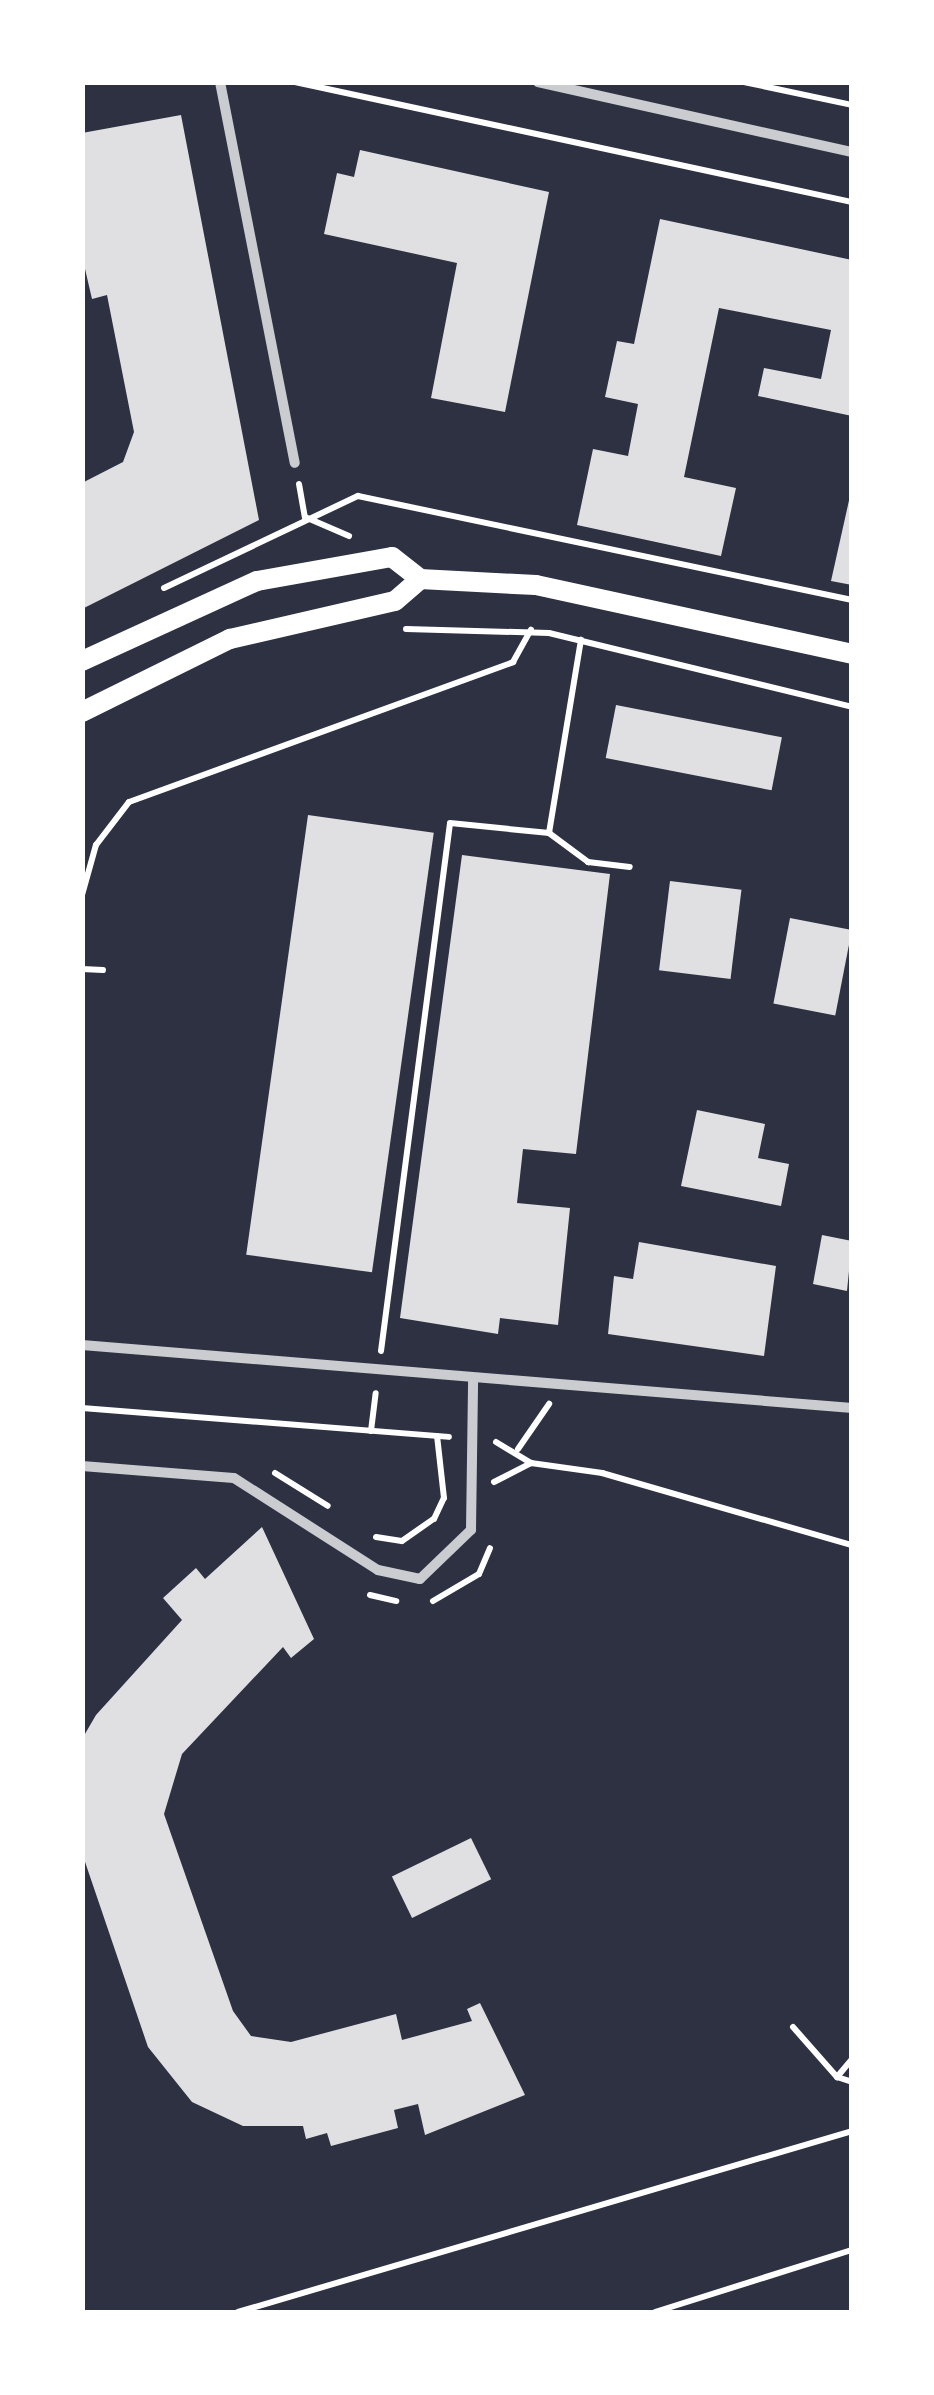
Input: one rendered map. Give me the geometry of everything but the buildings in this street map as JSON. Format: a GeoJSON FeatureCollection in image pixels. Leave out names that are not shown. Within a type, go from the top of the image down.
{"type":"FeatureCollection","features":[{"type":"Feature","properties":{"kind":"main road"},"geometry":{"type":"LineString","coordinates":[[82,661],[223,593],[306,569],[392,557],[420,579],[536,586],[852,654]]}},
{"type":"Feature","properties":{"kind":"main road"},"geometry":{"type":"LineString","coordinates":[[82,712],[230,639],[320,612],[395,601],[420,579]]}},
{"type":"Feature","properties":{"kind":"street"},"geometry":{"type":"LineString","coordinates":[[220,82],[294,463]]}},
{"type":"Feature","properties":{"kind":"street"},"geometry":{"type":"LineString","coordinates":[[538,82],[852,152]]}},
{"type":"Feature","properties":{"kind":"street"},"geometry":{"type":"LineString","coordinates":[[82,1346],[852,1408]]}},
{"type":"Feature","properties":{"kind":"street"},"geometry":{"type":"LineString","coordinates":[[82,1466],[234,1478],[399,1579],[420,1579],[456,1554],[471,1530],[474,1379]]}},
{"type":"Feature","properties":{"kind":"path"},"geometry":{"type":"LineString","coordinates":[[295,82],[852,202]]}},
{"type":"Feature","properties":{"kind":"path"},"geometry":{"type":"LineString","coordinates":[[744,82],[852,106]]}},
{"type":"Feature","properties":{"kind":"path"},"geometry":{"type":"LineString","coordinates":[[294,463],[305,516]]}},
{"type":"Feature","properties":{"kind":"path"},"geometry":{"type":"LineString","coordinates":[[152,594],[344,498],[376,497],[852,600]]}},
{"type":"Feature","properties":{"kind":"path"},"geometry":{"type":"LineString","coordinates":[[305,516],[349,534],[355,561]]}},
{"type":"Feature","properties":{"kind":"path"},"geometry":{"type":"LineString","coordinates":[[393,630],[531,630],[852,707]]}},
{"type":"Feature","properties":{"kind":"path"},"geometry":{"type":"LineString","coordinates":[[82,895],[96,845],[129,802],[514,662],[531,630]]}},
{"type":"Feature","properties":{"kind":"path"},"geometry":{"type":"LineString","coordinates":[[549,833],[581,640]]}},
{"type":"Feature","properties":{"kind":"path"},"geometry":{"type":"LineString","coordinates":[[386,1316],[450,823],[549,833],[588,862],[630,867]]}},
{"type":"Feature","properties":{"kind":"path"},"geometry":{"type":"LineString","coordinates":[[82,969],[102,970]]}},
{"type":"Feature","properties":{"kind":"path"},"geometry":{"type":"LineString","coordinates":[[518,1449],[548,1406]]}},
{"type":"Feature","properties":{"kind":"path"},"geometry":{"type":"LineString","coordinates":[[82,1408],[440,1436],[444,1498],[434,1520],[402,1540],[364,1531]]}},
{"type":"Feature","properties":{"kind":"path"},"geometry":{"type":"LineString","coordinates":[[492,1441],[518,1449],[531,1462],[602,1473],[852,1545]]}},
{"type":"Feature","properties":{"kind":"path"},"geometry":{"type":"LineString","coordinates":[[471,1480],[512,1479],[531,1462]]}},
{"type":"Feature","properties":{"kind":"path"},"geometry":{"type":"LineString","coordinates":[[261,1468],[334,1511]]}},
{"type":"Feature","properties":{"kind":"path"},"geometry":{"type":"LineString","coordinates":[[793,2027],[837,2077],[852,2082]]}},
{"type":"Feature","properties":{"kind":"path"},"geometry":{"type":"LineString","coordinates":[[837,2077],[852,2059]]}},
{"type":"Feature","properties":{"kind":"path"},"geometry":{"type":"LineString","coordinates":[[238,2312],[852,2131]]}},
{"type":"Feature","properties":{"kind":"path"},"geometry":{"type":"LineString","coordinates":[[655,2312],[852,2250]]}}]}
